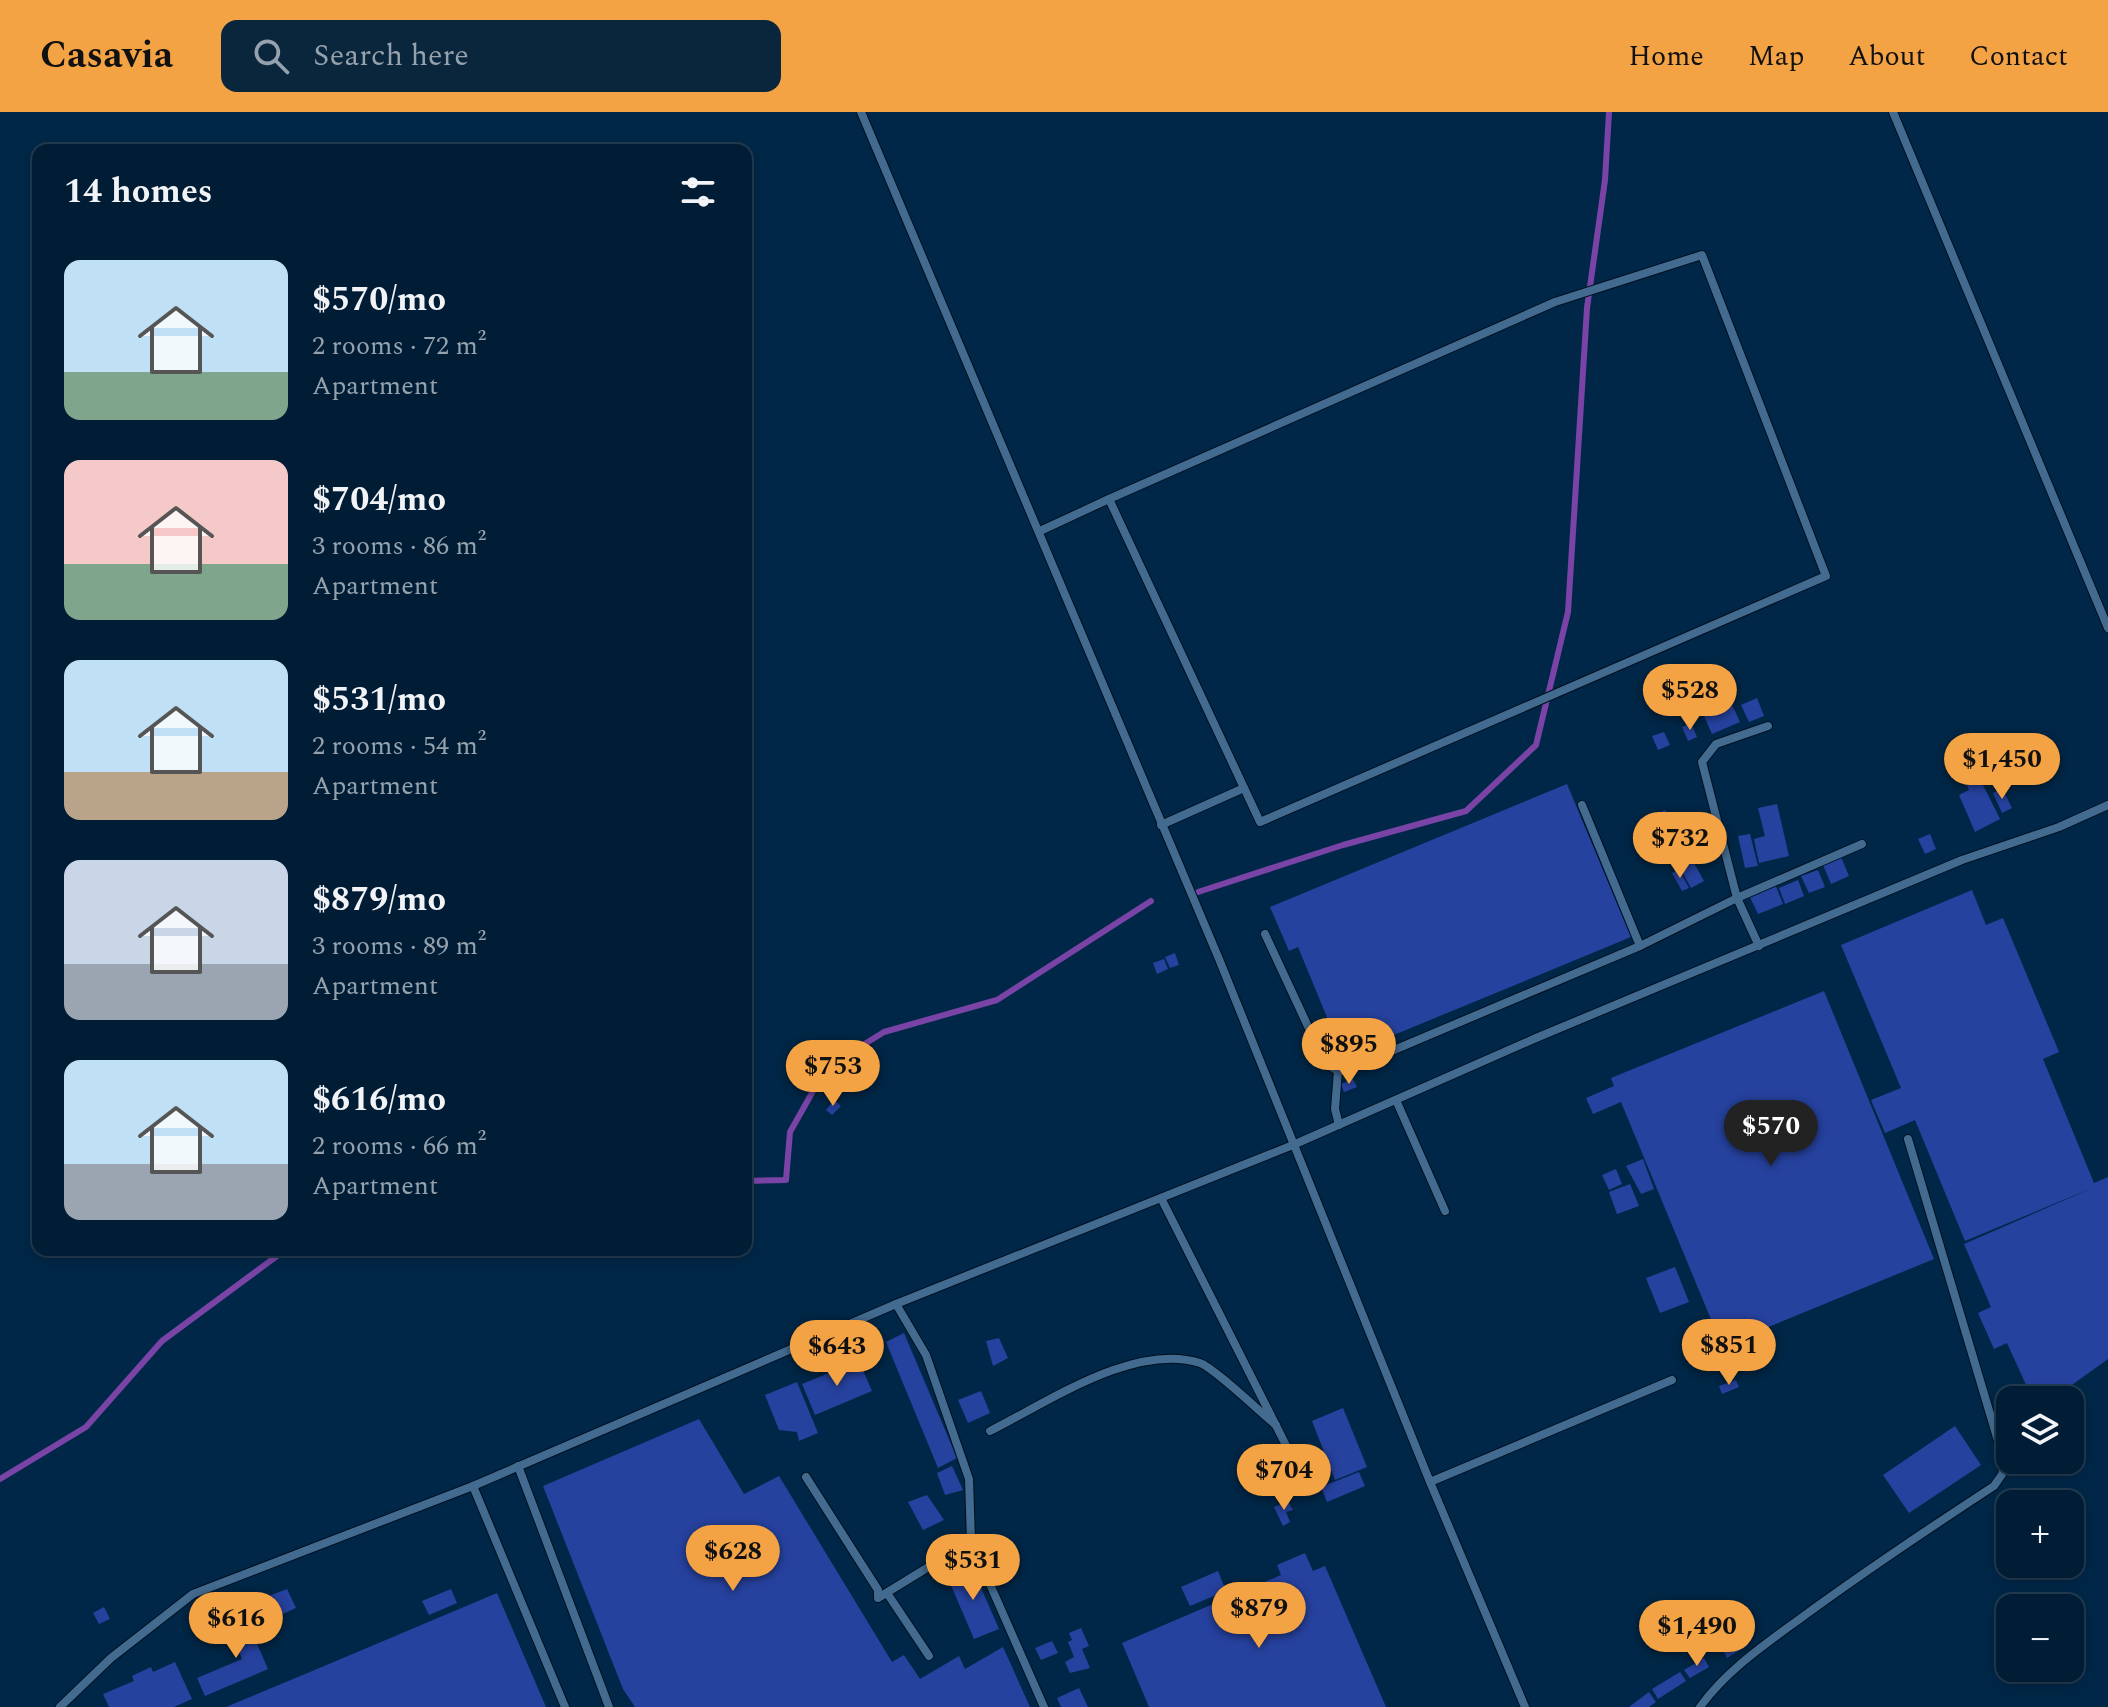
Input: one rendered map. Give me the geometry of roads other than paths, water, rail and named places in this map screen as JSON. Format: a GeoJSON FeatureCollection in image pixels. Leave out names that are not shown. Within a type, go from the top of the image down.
{"type":"FeatureCollection","features":[{"type":"Feature","properties":{"kind":"lane"},"geometry":{"type":"LineString","coordinates":[[861,112],[1219,959],[1430,1482],[1525,1707]]}},
{"type":"Feature","properties":{"kind":"lane"},"geometry":{"type":"LineString","coordinates":[[1893,112],[2108,628]]}},
{"type":"Feature","properties":{"kind":"lane"},"geometry":{"type":"LineString","coordinates":[[1040,531],[1109,499],[1555,302],[1702,255],[1826,576],[1260,822],[1109,499]]}},
{"type":"Feature","properties":{"kind":"lane"},"geometry":{"type":"LineString","coordinates":[[1759,946],[1737,898],[1702,762],[1716,744],[1768,726]]}},
{"type":"Feature","properties":{"kind":"lane"},"geometry":{"type":"LineString","coordinates":[[1161,825],[1244,788]]}},
{"type":"Feature","properties":{"kind":"lane"},"geometry":{"type":"LineString","coordinates":[[1582,805],[1640,946]]}},
{"type":"Feature","properties":{"kind":"lane"},"geometry":{"type":"LineString","coordinates":[[60,1707],[111,1658],[193,1594],[473,1486],[896,1304],[1293,1145],[1962,860],[2059,827],[2108,805]]}},
{"type":"Feature","properties":{"kind":"lane"},"geometry":{"type":"LineString","coordinates":[[1338,1071],[1640,946],[1737,898],[1862,844]]}},
{"type":"Feature","properties":{"kind":"lane"},"geometry":{"type":"LineString","coordinates":[[1265,934],[1325,1063],[1338,1071]]}},
{"type":"Feature","properties":{"kind":"lane"},"geometry":{"type":"LineString","coordinates":[[1338,1071],[1335,1109],[1339,1125]]}},
{"type":"Feature","properties":{"kind":"lane"},"geometry":{"type":"LineString","coordinates":[[1396,1100],[1445,1211]]}},
{"type":"Feature","properties":{"kind":"lane"},"geometry":{"type":"LineString","coordinates":[[1700,1707],[1715,1686],[1750,1656],[1879,1561],[1994,1486],[2003,1473],[1999,1444],[1908,1139]]}},
{"type":"Feature","properties":{"kind":"lane"},"geometry":{"type":"LineString","coordinates":[[1161,1198],[1304,1481]]}},
{"type":"Feature","properties":{"kind":"lane"},"geometry":{"type":"LineString","coordinates":[[896,1304],[926,1355],[969,1479],[971,1541],[1044,1707]]}},
{"type":"Feature","properties":{"kind":"lane"},"geometry":{"type":"LineString","coordinates":[[990,1431],[1130,1362],[1159,1357],[1203,1363],[1276,1425]]}},
{"type":"Feature","properties":{"kind":"lane"},"geometry":{"type":"LineString","coordinates":[[1430,1482],[1672,1380]]}},
{"type":"Feature","properties":{"kind":"lane"},"geometry":{"type":"LineString","coordinates":[[518,1466],[609,1707]]}},
{"type":"Feature","properties":{"kind":"lane"},"geometry":{"type":"LineString","coordinates":[[806,1477],[852,1545],[878,1590],[878,1598],[971,1541]]}},
{"type":"Feature","properties":{"kind":"lane"},"geometry":{"type":"LineString","coordinates":[[473,1486],[565,1707]]}},
{"type":"Feature","properties":{"kind":"lane"},"geometry":{"type":"LineString","coordinates":[[887,1593],[929,1656]]}},
{"type":"Feature","properties":{"kind":"waterway"},"geometry":{"type":"LineString","coordinates":[[1198,892],[1343,845],[1466,811],[1536,745],[1568,612],[1587,308],[1605,180],[1609,112]]}},
{"type":"Feature","properties":{"kind":"waterway"},"geometry":{"type":"LineString","coordinates":[[752,1181],[786,1180],[790,1132],[826,1068],[884,1032],[997,1000],[1151,901]]}},
{"type":"Feature","properties":{"kind":"waterway"},"geometry":{"type":"LineString","coordinates":[[0,1479],[86,1427],[162,1341],[277,1256]]}}]}
